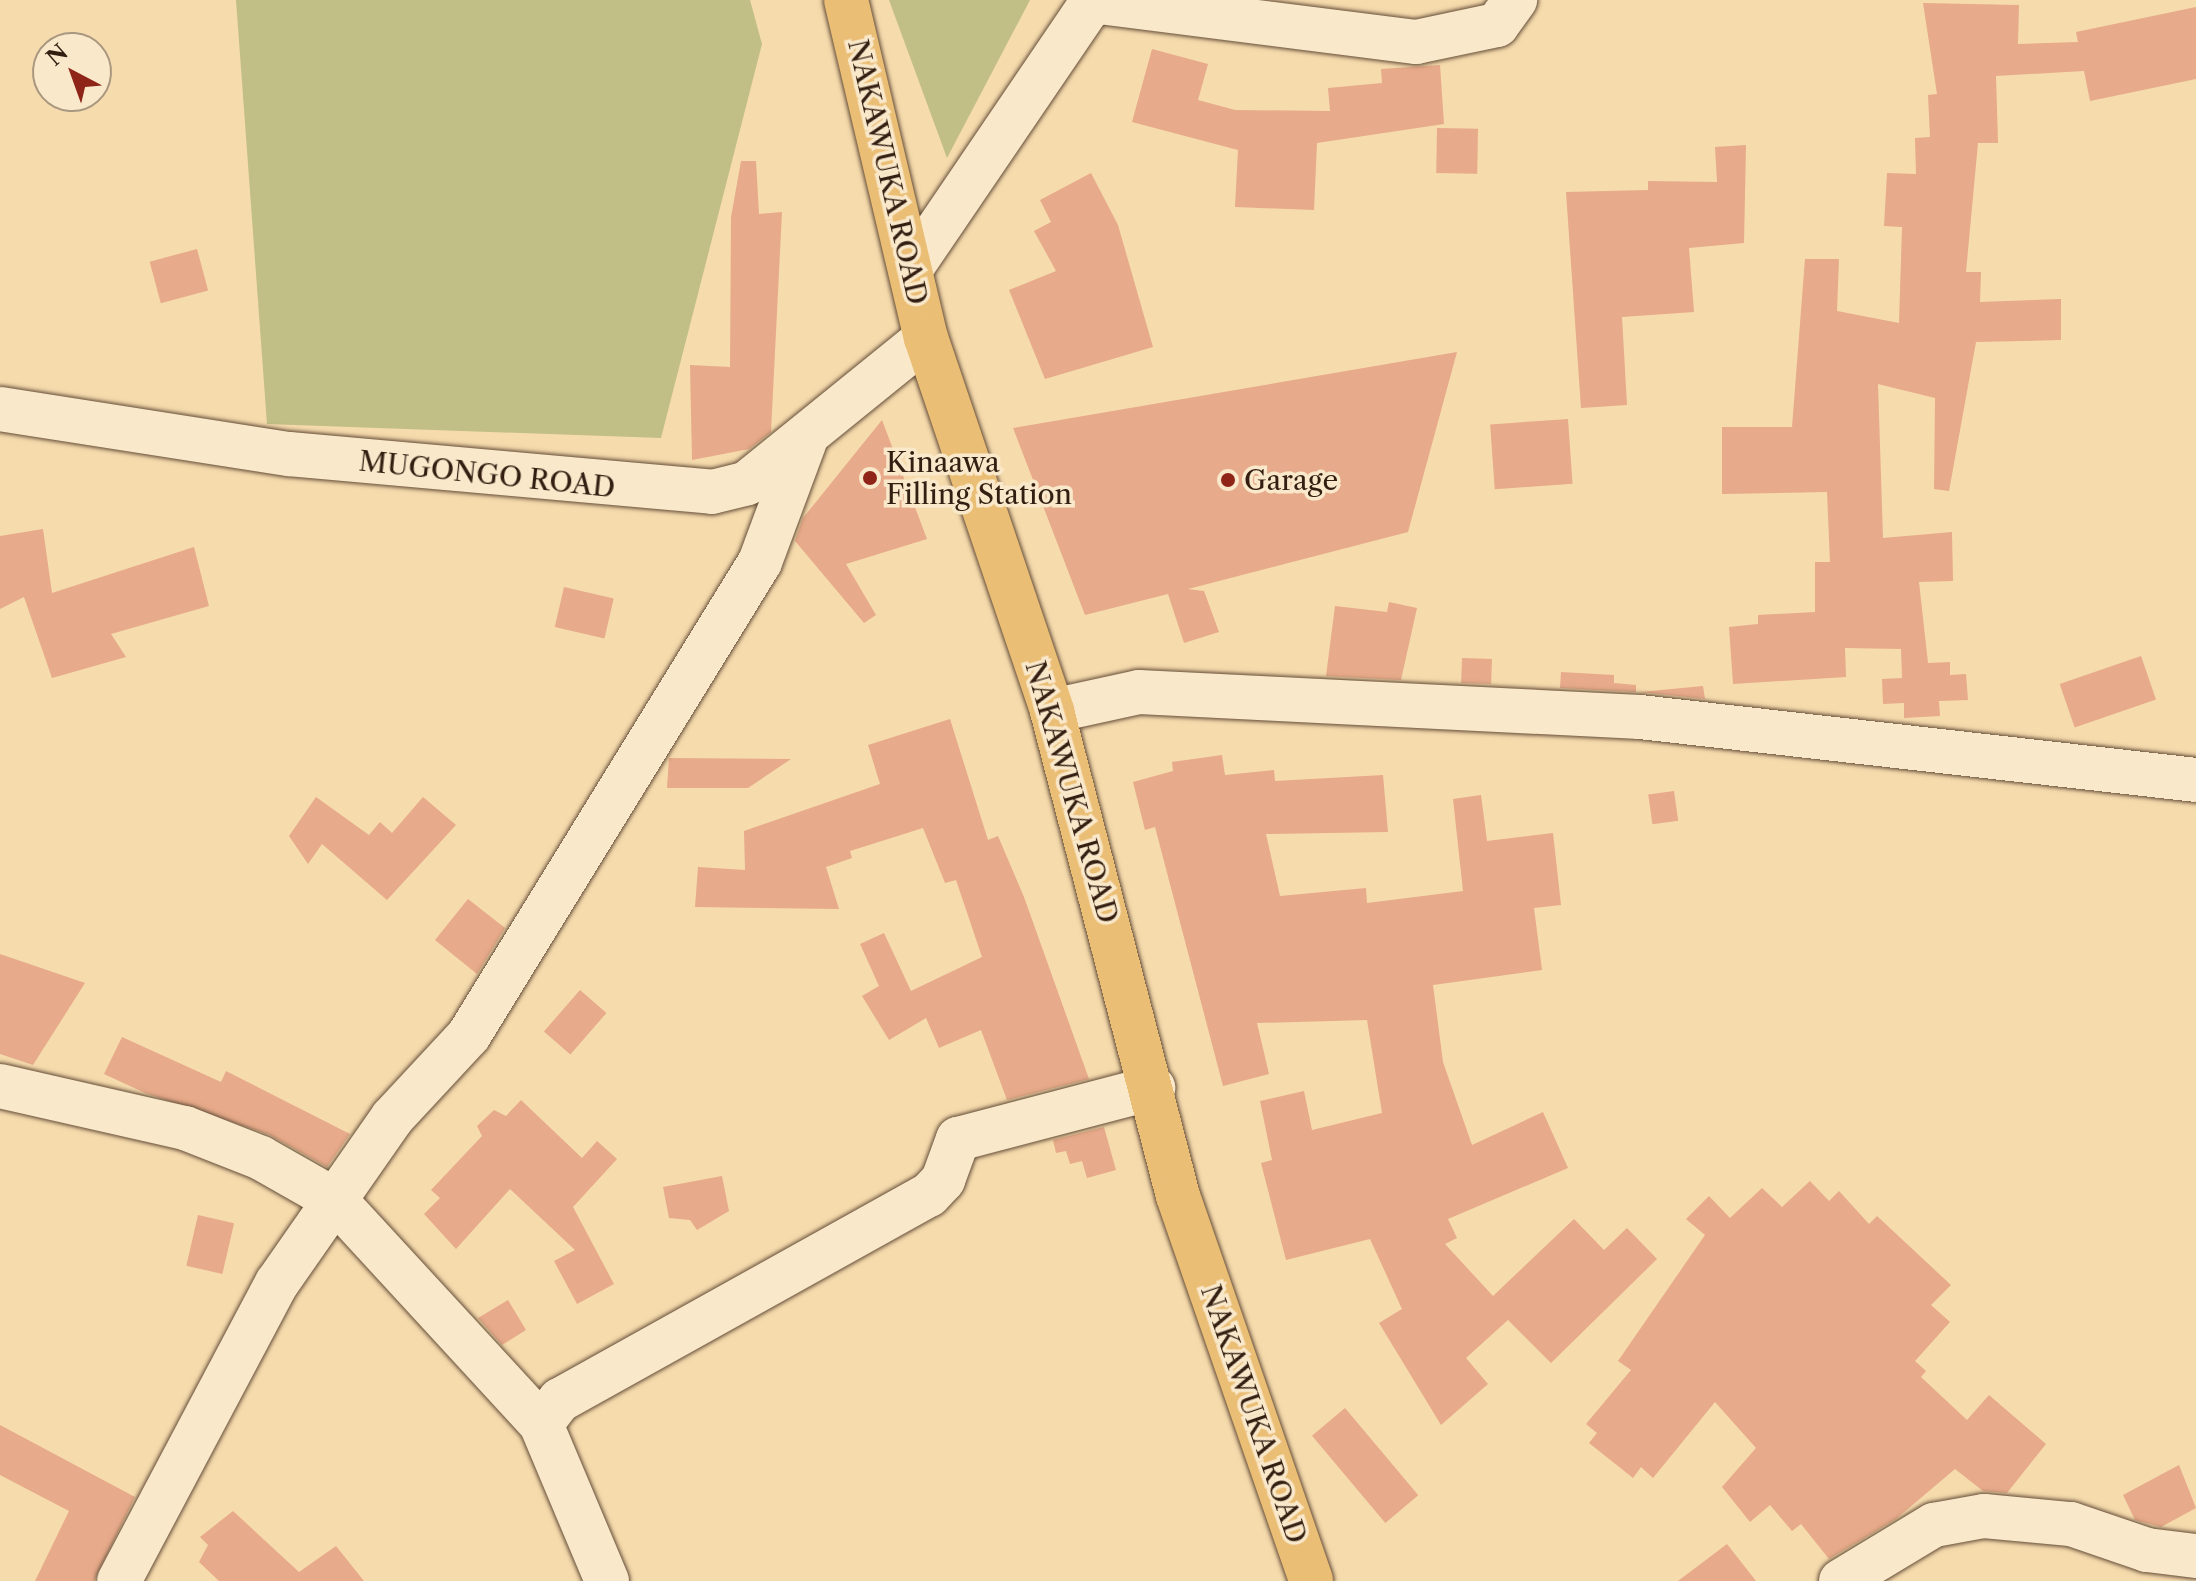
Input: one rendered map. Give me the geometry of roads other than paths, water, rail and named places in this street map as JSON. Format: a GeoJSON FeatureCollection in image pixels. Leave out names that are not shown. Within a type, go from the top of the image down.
{"type":"FeatureCollection","features":[{"type":"Feature","properties":{"kind":"main road","name":"NAKAWUKA ROAD"},"geometry":{"type":"LineString","coordinates":[[846,0],[914,264],[926,338],[1052,711],[1153,1088],[1178,1196],[1311,1581]]}},
{"type":"Feature","properties":{"kind":"street"},"geometry":{"type":"LineString","coordinates":[[914,264],[1090,4],[1111,2],[1416,42],[1497,25],[1515,0]]}},
{"type":"Feature","properties":{"kind":"street","name":"MUGONGO ROAD"},"geometry":{"type":"LineString","coordinates":[[0,409],[289,454],[682,494],[747,483],[926,338]]}},
{"type":"Feature","properties":{"kind":"street"},"geometry":{"type":"LineString","coordinates":[[119,1581],[277,1283],[392,1118],[469,1035],[760,562],[806,438]]}},
{"type":"Feature","properties":{"kind":"street"},"geometry":{"type":"LineString","coordinates":[[1052,711],[1139,692],[1640,717],[2196,780]]}},
{"type":"Feature","properties":{"kind":"street"},"geometry":{"type":"LineString","coordinates":[[0,1086],[185,1128],[261,1158],[335,1200],[541,1424],[607,1581]]}},
{"type":"Feature","properties":{"kind":"street"},"geometry":{"type":"LineString","coordinates":[[541,1424],[576,1388],[929,1195],[943,1180],[958,1139],[1153,1088]]}},
{"type":"Feature","properties":{"kind":"street"},"geometry":{"type":"LineString","coordinates":[[1841,1581],[1934,1525],[1984,1516],[2071,1524],[2147,1550],[2196,1556]]}},
{"type":"Feature","properties":{"kind":"place","name":"Kinaawa Filling Station"},"geometry":{"type":"Point","coordinates":[870,478]}},
{"type":"Feature","properties":{"kind":"place","name":"Garage"},"geometry":{"type":"Point","coordinates":[1228,480]}}]}
